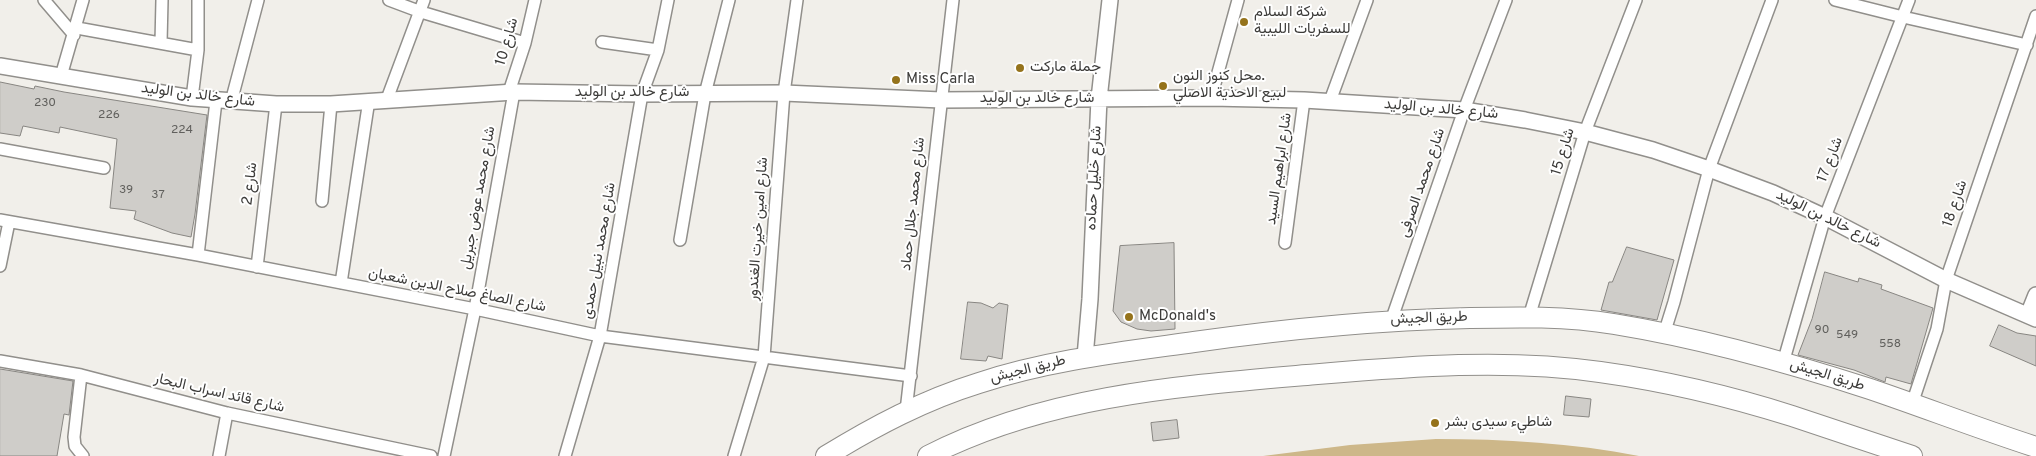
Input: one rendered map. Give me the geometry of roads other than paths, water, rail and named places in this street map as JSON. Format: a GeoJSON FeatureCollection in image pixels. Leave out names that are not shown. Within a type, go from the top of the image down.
{"type":"FeatureCollection","features":[{"type":"Feature","properties":{"kind":"highway","name":"طريق الجيش"},"geometry":{"type":"LineString","coordinates":[[826,456],[906,411],[981,382],[1085,357],[1261,333],[1391,321],[1529,317],[1586,320],[1664,334],[1783,363],[1912,404],[2036,447]]}},
{"type":"Feature","properties":{"kind":"highway"},"geometry":{"type":"LineString","coordinates":[[928,456],[963,439],[1016,420],[1061,408],[1133,394],[1232,382],[1386,368],[1504,365],[1598,372],[1678,386],[1766,408],[1912,456]]}},
{"type":"Feature","properties":{"kind":"street"},"geometry":{"type":"LineString","coordinates":[[44,0],[75,32],[161,43],[198,50]]}},
{"type":"Feature","properties":{"kind":"street"},"geometry":{"type":"LineString","coordinates":[[62,76],[83,0]]}},
{"type":"Feature","properties":{"kind":"street"},"geometry":{"type":"LineString","coordinates":[[161,43],[162,0]]}},
{"type":"Feature","properties":{"kind":"street"},"geometry":{"type":"LineString","coordinates":[[192,98],[198,50],[198,0]]}},
{"type":"Feature","properties":{"kind":"street"},"geometry":{"type":"LineString","coordinates":[[198,255],[223,101],[258,0]]}},
{"type":"Feature","properties":{"kind":"street"},"geometry":{"type":"LineString","coordinates":[[389,0],[421,12],[525,42]]}},
{"type":"Feature","properties":{"kind":"street"},"geometry":{"type":"LineString","coordinates":[[387,99],[424,0]]}},
{"type":"Feature","properties":{"kind":"street","name":"شارع 10"},"geometry":{"type":"LineString","coordinates":[[511,92],[535,0]]}},
{"type":"Feature","properties":{"kind":"street","name":"شارع محمد نبيل حمدى"},"geometry":{"type":"LineString","coordinates":[[565,456],[600,336],[642,94],[658,50],[668,0]]}},
{"type":"Feature","properties":{"kind":"street"},"geometry":{"type":"LineString","coordinates":[[680,240],[705,94],[729,0]]}},
{"type":"Feature","properties":{"kind":"street","name":"شارع امين خيرت الغندور"},"geometry":{"type":"LineString","coordinates":[[734,456],[764,357],[784,93],[797,0]]}},
{"type":"Feature","properties":{"kind":"street","name":"شارع محمد جلال حماد"},"geometry":{"type":"LineString","coordinates":[[906,411],[954,0]]}},
{"type":"Feature","properties":{"kind":"street","name":"شارع خليل حماده"},"geometry":{"type":"LineString","coordinates":[[1085,357],[1090,299],[1099,99],[1110,0]]}},
{"type":"Feature","properties":{"kind":"street"},"geometry":{"type":"LineString","coordinates":[[1211,98],[1238,0]]}},
{"type":"Feature","properties":{"kind":"street"},"geometry":{"type":"LineString","coordinates":[[1330,101],[1367,0]]}},
{"type":"Feature","properties":{"kind":"street","name":"شارع محمد الصرفى"},"geometry":{"type":"LineString","coordinates":[[1391,321],[1464,110],[1506,0]]}},
{"type":"Feature","properties":{"kind":"street","name":"شارع 15"},"geometry":{"type":"LineString","coordinates":[[1529,317],[1585,132],[1636,0]]}},
{"type":"Feature","properties":{"kind":"street"},"geometry":{"type":"LineString","coordinates":[[1664,334],[1709,169],[1772,0]]}},
{"type":"Feature","properties":{"kind":"street"},"geometry":{"type":"LineString","coordinates":[[1835,0],[2027,45]]}},
{"type":"Feature","properties":{"kind":"street","name":"شارع 17"},"geometry":{"type":"LineString","coordinates":[[1783,363],[1825,217],[1909,0]]}},
{"type":"Feature","properties":{"kind":"street","name":"شارع 18"},"geometry":{"type":"LineString","coordinates":[[1912,404],[1937,329],[1946,280],[2036,16]]}},
{"type":"Feature","properties":{"kind":"street"},"geometry":{"type":"LineString","coordinates":[[602,42],[658,50]]}},
{"type":"Feature","properties":{"kind":"street","name":"شارع خالد بن الوليد"},"geometry":{"type":"LineString","coordinates":[[0,66],[192,98],[276,104],[332,104],[369,100],[511,92],[642,94],[784,93],[941,100],[1211,98],[1304,100],[1464,110],[1585,132],[1653,150],[1709,169],[1773,193],[1825,217],[1946,280],[2032,317]]}},
{"type":"Feature","properties":{"kind":"street","name":"شارع محمد عوض جبريل"},"geometry":{"type":"LineString","coordinates":[[444,456],[475,309],[511,92]]}},
{"type":"Feature","properties":{"kind":"street"},"geometry":{"type":"LineString","coordinates":[[341,283],[369,100]]}},
{"type":"Feature","properties":{"kind":"street","name":"شارع ابراهيم السيد"},"geometry":{"type":"LineString","coordinates":[[1285,243],[1304,100]]}},
{"type":"Feature","properties":{"kind":"street","name":"شارع 2"},"geometry":{"type":"LineString","coordinates":[[256,267],[276,104]]}},
{"type":"Feature","properties":{"kind":"street"},"geometry":{"type":"LineString","coordinates":[[322,201],[332,104]]}},
{"type":"Feature","properties":{"kind":"street"},"geometry":{"type":"LineString","coordinates":[[0,149],[104,168]]}},
{"type":"Feature","properties":{"kind":"street"},"geometry":{"type":"LineString","coordinates":[[0,266],[4,221]]}},
{"type":"Feature","properties":{"kind":"street","name":"شارع الصاغ صلاح الدين شعبان"},"geometry":{"type":"LineString","coordinates":[[4,221],[198,255],[475,309],[600,336],[911,376]]}},
{"type":"Feature","properties":{"kind":"street"},"geometry":{"type":"LineString","coordinates":[[2032,317],[2036,295]]}},
{"type":"Feature","properties":{"kind":"street","name":"شارع قائد اسراب البحار"},"geometry":{"type":"LineString","coordinates":[[0,361],[81,375],[227,413],[431,456]]}},
{"type":"Feature","properties":{"kind":"street"},"geometry":{"type":"LineString","coordinates":[[81,375],[74,437],[75,446],[83,456]]}},
{"type":"Feature","properties":{"kind":"street"},"geometry":{"type":"LineString","coordinates":[[219,456],[227,413]]}},
{"type":"Feature","properties":{"kind":"place","name":"شركة السلام للسفريات الليبية"},"geometry":{"type":"Point","coordinates":[1244,22]}},
{"type":"Feature","properties":{"kind":"place","name":"جملة ماركت"},"geometry":{"type":"Point","coordinates":[1020,68]}},
{"type":"Feature","properties":{"kind":"place","name":"Miss Carla"},"geometry":{"type":"Point","coordinates":[896,80]}},
{"type":"Feature","properties":{"kind":"place","name":"محل كنوز النون. لبيع الاحذية الاصلي"},"geometry":{"type":"Point","coordinates":[1163,86]}},
{"type":"Feature","properties":{"kind":"place","name":"McDonald's"},"geometry":{"type":"Point","coordinates":[1129,317]}},
{"type":"Feature","properties":{"kind":"place","name":"شاطيء سيدى بشر"},"geometry":{"type":"Point","coordinates":[1435,423]}}]}
